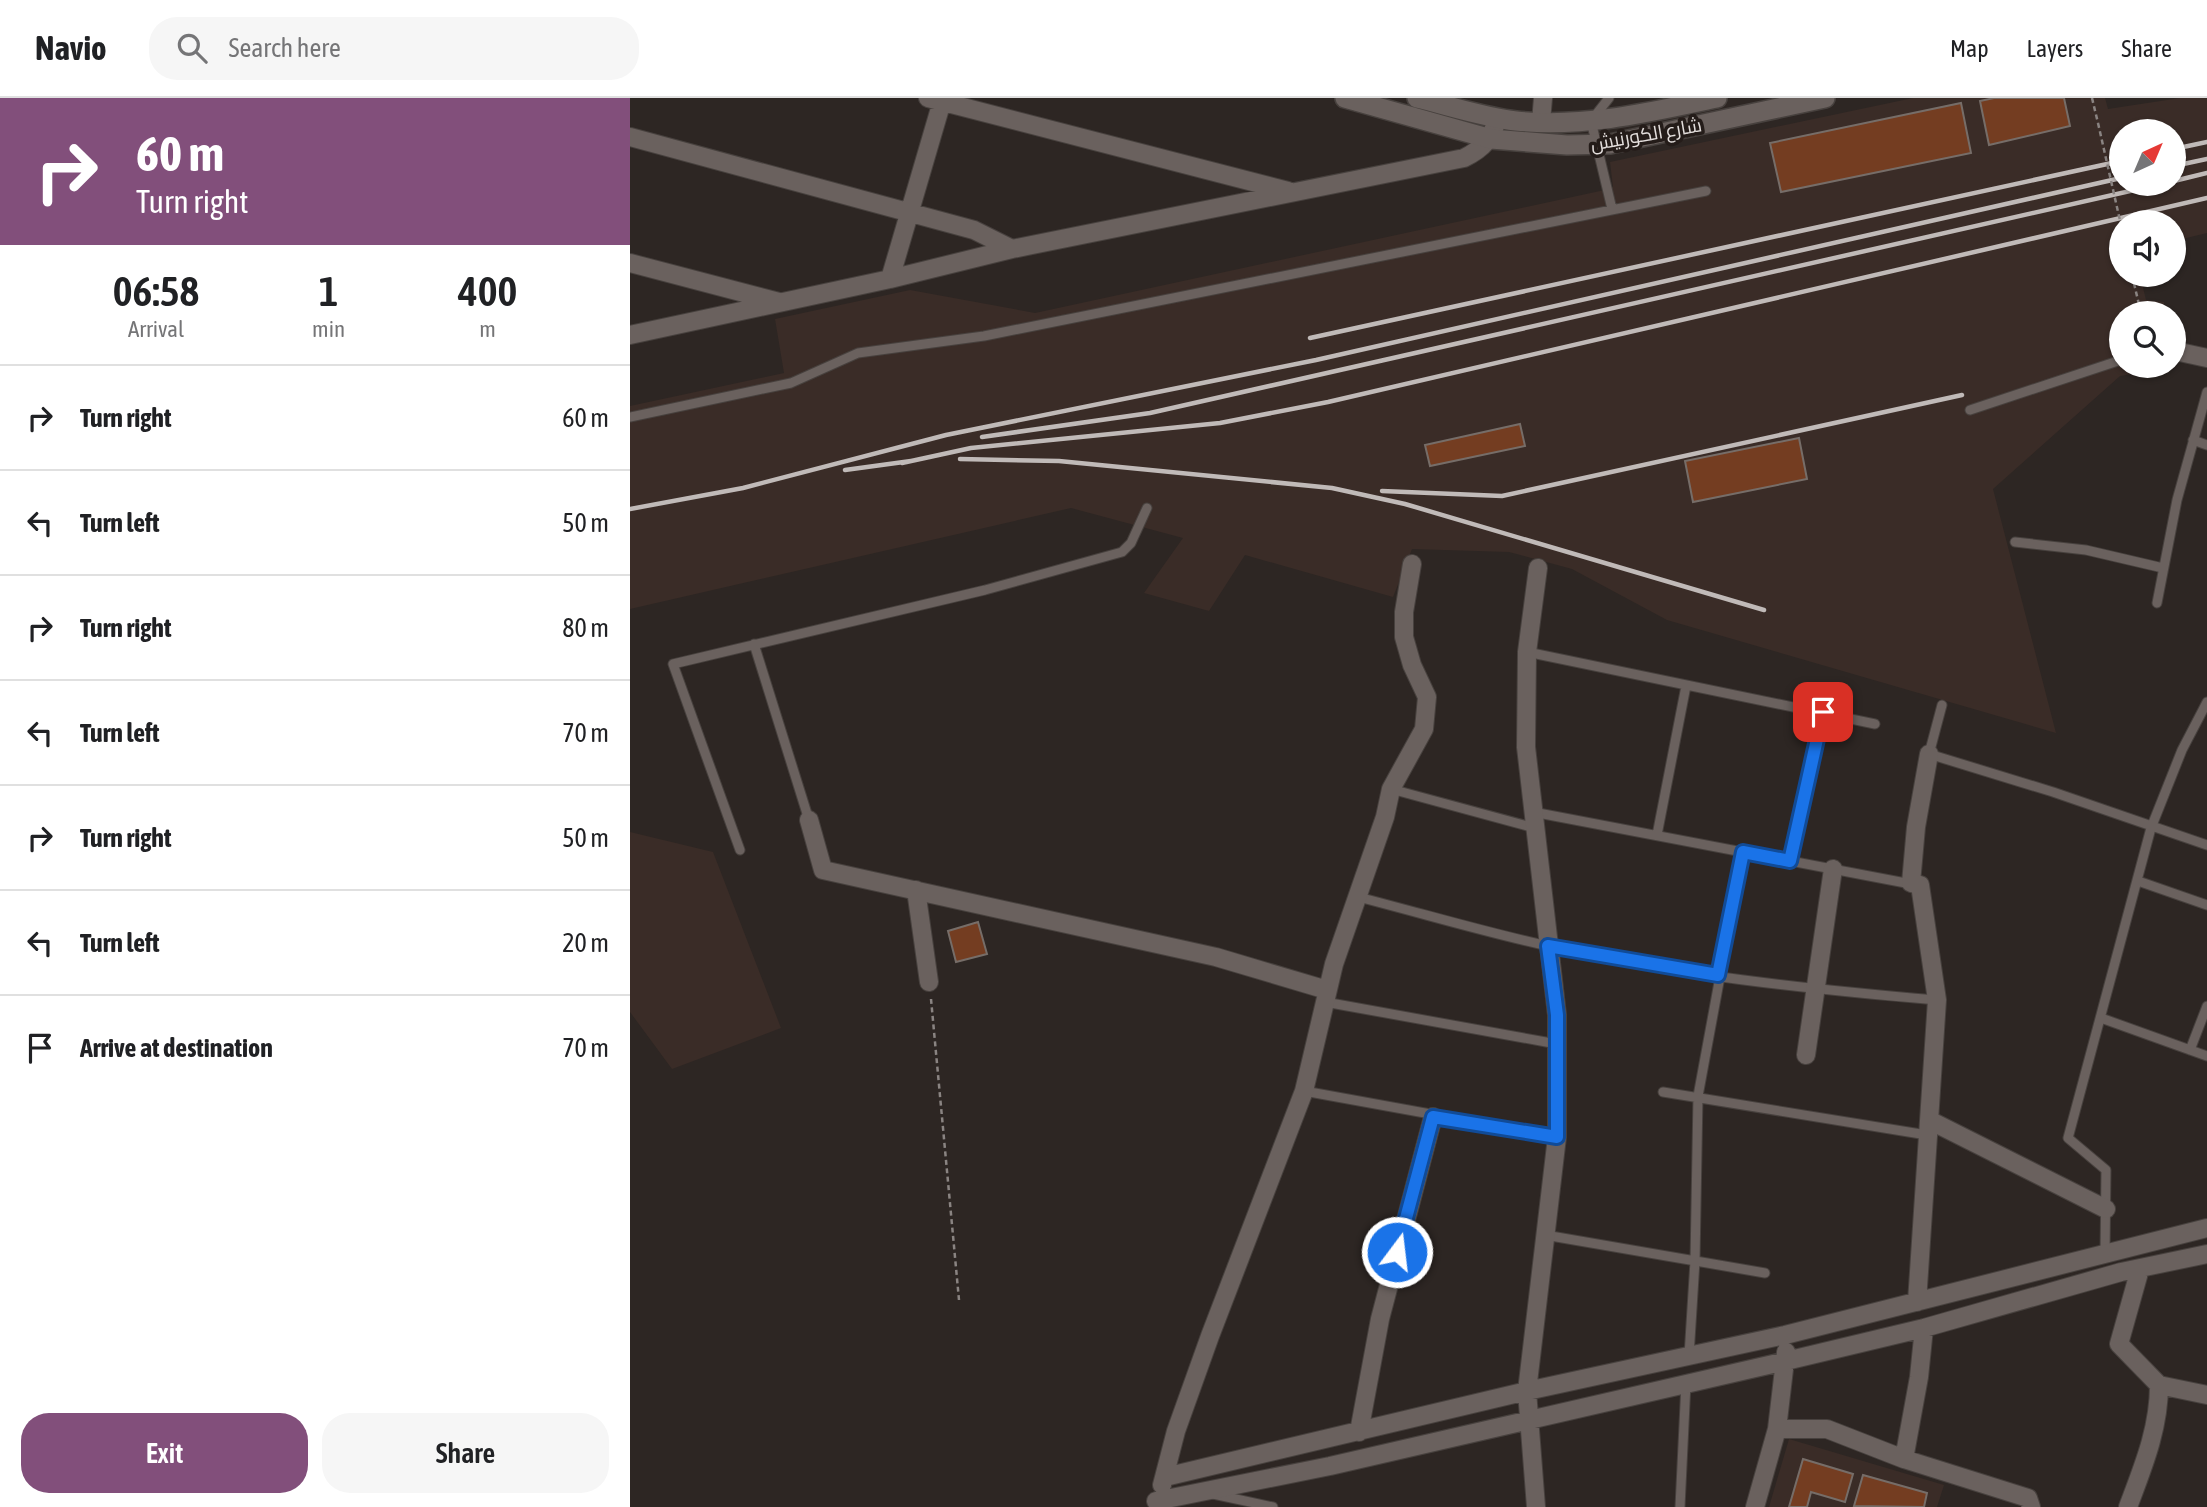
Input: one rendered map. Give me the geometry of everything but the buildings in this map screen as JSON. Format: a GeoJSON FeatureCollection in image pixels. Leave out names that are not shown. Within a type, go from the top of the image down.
{"type":"FeatureCollection","features":[{"type":"Feature","properties":{"kind":"street","name":"شارع الكورنيش"},"geometry":{"type":"LineString","coordinates":[[1345,98],[1491,139],[1524,143],[1596,145],[1825,98]]}},
{"type":"Feature","properties":{"kind":"street","name":"شارع الكورنيش"},"geometry":{"type":"LineString","coordinates":[[1417,98],[1497,118],[1541,122],[1608,120],[1717,98]]}},
{"type":"Feature","properties":{"kind":"street"},"geometry":{"type":"LineString","coordinates":[[1541,122],[1543,98]]}},
{"type":"Feature","properties":{"kind":"street"},"geometry":{"type":"LineString","coordinates":[[890,279],[938,99],[1292,192]]}},
{"type":"Feature","properties":{"kind":"street"},"geometry":{"type":"LineString","coordinates":[[630,335],[890,279],[1012,249],[1464,158],[1479,151],[1491,139],[1497,118]]}},
{"type":"Feature","properties":{"kind":"street"},"geometry":{"type":"LineString","coordinates":[[630,137],[974,230],[1012,249]]}},
{"type":"Feature","properties":{"kind":"street"},"geometry":{"type":"LineString","coordinates":[[630,263],[782,303]]}},
{"type":"Feature","properties":{"kind":"street"},"geometry":{"type":"LineString","coordinates":[[2186,354],[2207,358]]}},
{"type":"Feature","properties":{"kind":"street"},"geometry":{"type":"LineString","coordinates":[[1155,1504],[1165,1477],[1176,1431],[1210,1336],[1304,1091],[1326,996],[1391,789],[1424,729],[1427,697],[1412,666],[1404,637],[1404,612],[1412,564]]}},
{"type":"Feature","properties":{"kind":"street"},"geometry":{"type":"LineString","coordinates":[[1536,1507],[1527,1391],[1557,1137],[1557,1044],[1526,747],[1527,652],[1538,568]]}},
{"type":"Feature","properties":{"kind":"street"},"geometry":{"type":"LineString","coordinates":[[1917,1302],[1937,1000],[1920,886],[1911,883],[1916,827],[1929,754]]}},
{"type":"Feature","properties":{"kind":"street"},"geometry":{"type":"LineString","coordinates":[[809,820],[823,870],[1216,957],[1326,996]]}},
{"type":"Feature","properties":{"kind":"street"},"geometry":{"type":"LineString","coordinates":[[1805,1055],[1833,869]]}},
{"type":"Feature","properties":{"kind":"street"},"geometry":{"type":"LineString","coordinates":[[916,890],[929,982]]}},
{"type":"Feature","properties":{"kind":"street"},"geometry":{"type":"LineString","coordinates":[[1359,1432],[1380,1319],[1433,1117]]}},
{"type":"Feature","properties":{"kind":"street"},"geometry":{"type":"LineString","coordinates":[[1929,1128],[2106,1209]]}},
{"type":"Feature","properties":{"kind":"street"},"geometry":{"type":"LineString","coordinates":[[1165,1477],[1527,1391],[1785,1335],[2207,1228]]}},
{"type":"Feature","properties":{"kind":"street"},"geometry":{"type":"LineString","coordinates":[[1155,1504],[1786,1361],[2207,1254]]}},
{"type":"Feature","properties":{"kind":"street"},"geometry":{"type":"LineString","coordinates":[[2140,1269],[2119,1344],[2159,1385],[2207,1395]]}},
{"type":"Feature","properties":{"kind":"street"},"geometry":{"type":"LineString","coordinates":[[1904,1459],[1919,1377],[1924,1328]]}},
{"type":"Feature","properties":{"kind":"street"},"geometry":{"type":"LineString","coordinates":[[1755,1507],[1777,1429],[1786,1361],[1785,1335]]}},
{"type":"Feature","properties":{"kind":"street"},"geometry":{"type":"LineString","coordinates":[[2127,1507],[2149,1452],[2159,1412],[2159,1385]]}},
{"type":"Feature","properties":{"kind":"street"},"geometry":{"type":"LineString","coordinates":[[1777,1429],[1827,1429],[1904,1459],[2028,1498],[2031,1507]]}},
{"type":"Feature","properties":{"kind":"lane"},"geometry":{"type":"LineString","coordinates":[[1609,98],[1591,121],[1612,209]]}},
{"type":"Feature","properties":{"kind":"lane"},"geometry":{"type":"LineString","coordinates":[[630,417],[791,383],[846,358],[872,350],[984,336],[1706,191]]}},
{"type":"Feature","properties":{"kind":"lane"},"geometry":{"type":"LineString","coordinates":[[1970,410],[2109,364]]}},
{"type":"Feature","properties":{"kind":"lane"},"geometry":{"type":"LineString","coordinates":[[2157,603],[2177,500],[2207,392]]}},
{"type":"Feature","properties":{"kind":"lane"},"geometry":{"type":"LineString","coordinates":[[2193,440],[2207,444]]}},
{"type":"Feature","properties":{"kind":"lane"},"geometry":{"type":"LineString","coordinates":[[740,850],[673,663],[985,590],[1122,552],[1131,543],[1147,508]]}},
{"type":"Feature","properties":{"kind":"lane"},"geometry":{"type":"LineString","coordinates":[[2015,542],[2086,551],[2163,568]]}},
{"type":"Feature","properties":{"kind":"lane"},"geometry":{"type":"LineString","coordinates":[[754,644],[809,820]]}},
{"type":"Feature","properties":{"kind":"lane"},"geometry":{"type":"LineString","coordinates":[[1527,652],[1875,724]]}},
{"type":"Feature","properties":{"kind":"lane"},"geometry":{"type":"LineString","coordinates":[[1657,835],[1686,686]]}},
{"type":"Feature","properties":{"kind":"lane"},"geometry":{"type":"LineString","coordinates":[[2105,1253],[2106,1170],[2068,1138],[2151,828],[2182,750],[2207,702]]}},
{"type":"Feature","properties":{"kind":"lane"},"geometry":{"type":"LineString","coordinates":[[1941,705],[1929,754],[2053,792],[2151,828],[2207,845]]}},
{"type":"Feature","properties":{"kind":"lane"},"geometry":{"type":"LineString","coordinates":[[1790,861],[1823,712]]}},
{"type":"Feature","properties":{"kind":"lane"},"geometry":{"type":"LineString","coordinates":[[1391,789],[1534,820],[1657,835],[1920,886]]}},
{"type":"Feature","properties":{"kind":"lane"},"geometry":{"type":"LineString","coordinates":[[1689,1356],[1695,1261],[1698,1096],[1718,975],[1743,852]]}},
{"type":"Feature","properties":{"kind":"lane"},"geometry":{"type":"LineString","coordinates":[[2138,881],[2207,905]]}},
{"type":"Feature","properties":{"kind":"lane"},"geometry":{"type":"LineString","coordinates":[[1358,897],[1548,946],[1815,990],[1937,1000]]}},
{"type":"Feature","properties":{"kind":"lane"},"geometry":{"type":"LineString","coordinates":[[1326,996],[1557,1044]]}},
{"type":"Feature","properties":{"kind":"lane"},"geometry":{"type":"LineString","coordinates":[[2190,1050],[2207,1006]]}},
{"type":"Feature","properties":{"kind":"lane"},"geometry":{"type":"LineString","coordinates":[[2101,1018],[2207,1056]]}},
{"type":"Feature","properties":{"kind":"lane"},"geometry":{"type":"LineString","coordinates":[[1304,1091],[1433,1117],[1557,1137]]}},
{"type":"Feature","properties":{"kind":"lane"},"geometry":{"type":"LineString","coordinates":[[1663,1092],[1929,1128]]}},
{"type":"Feature","properties":{"kind":"lane"},"geometry":{"type":"LineString","coordinates":[[1545,1235],[1765,1273]]}},
{"type":"Feature","properties":{"kind":"lane"},"geometry":{"type":"LineString","coordinates":[[1680,1507],[1686,1383]]}},
{"type":"Feature","properties":{"kind":"lane"},"geometry":{"type":"LineString","coordinates":[[1205,1492],[1273,1507]]}},
{"type":"Feature","properties":{"kind":"path"},"geometry":{"type":"LineString","coordinates":[[2092,98],[2118,210]]}},
{"type":"Feature","properties":{"kind":"path"},"geometry":{"type":"LineString","coordinates":[[929,982],[959,1300]]}},
{"type":"Feature","properties":{"kind":"shaded area"},"geometry":{"type":"Polygon","coordinates":[[[1913,98],[2105,98],[2108,109],[2180,98],[2207,98],[2207,233],[2186,238],[2186,210],[2109,210],[2109,287],[2143,287],[2146,300],[2155,301],[2109,301],[2109,378],[2118,378],[1993,489],[2056,733],[1667,620],[1572,569],[1509,552],[1412,549],[1393,597],[1245,555],[1209,611],[1144,593],[1183,538],[1071,508],[630,609],[630,406],[784,373],[775,319],[910,290],[1035,313],[1613,187],[1610,162],[1913,98]]]}},
{"type":"Feature","properties":{"kind":"shaded area"},"geometry":{"type":"Polygon","coordinates":[[[630,832],[713,852],[781,1028],[672,1069],[630,1012],[630,832]]]}},
{"type":"Feature","properties":{"kind":"shaded area"},"geometry":{"type":"Polygon","coordinates":[[[1789,1439],[1944,1485],[1937,1507],[1769,1507],[1789,1439]]]}},
{"type":"Feature","properties":{"kind":"railway"},"geometry":{"type":"LineString","coordinates":[[2186,146],[2207,142]]}},
{"type":"Feature","properties":{"kind":"railway"},"geometry":{"type":"LineString","coordinates":[[2186,163],[2207,159]]}},
{"type":"Feature","properties":{"kind":"railway"},"geometry":{"type":"LineString","coordinates":[[1310,338],[2109,164]]}},
{"type":"Feature","properties":{"kind":"railway"},"geometry":{"type":"LineString","coordinates":[[2186,178],[2207,173]]}},
{"type":"Feature","properties":{"kind":"railway"},"geometry":{"type":"LineString","coordinates":[[630,509],[743,488],[946,435],[1316,360],[2109,181]]}},
{"type":"Feature","properties":{"kind":"railway"},"geometry":{"type":"LineString","coordinates":[[982,437],[1150,413],[2109,196]]}},
{"type":"Feature","properties":{"kind":"railway"},"geometry":{"type":"LineString","coordinates":[[902,463],[971,448],[1220,423],[1328,402],[2207,198]]}},
{"type":"Feature","properties":{"kind":"railway"},"geometry":{"type":"LineString","coordinates":[[1382,491],[1502,496],[1962,395]]}},
{"type":"Feature","properties":{"kind":"railway"},"geometry":{"type":"LineString","coordinates":[[960,459],[1059,461],[1332,488],[1405,504],[1764,610]]}},
{"type":"Feature","properties":{"kind":"railway"},"geometry":{"type":"LineString","coordinates":[[845,470],[911,461]]}},
{"type":"Feature","properties":{"kind":"route"},"geometry":{"type":"LineString","coordinates":[[1397,1252],[1433,1117],[1557,1137],[1557,1015],[1548,946],[1718,975],[1743,852],[1790,861],[1823,712]]}}]}
